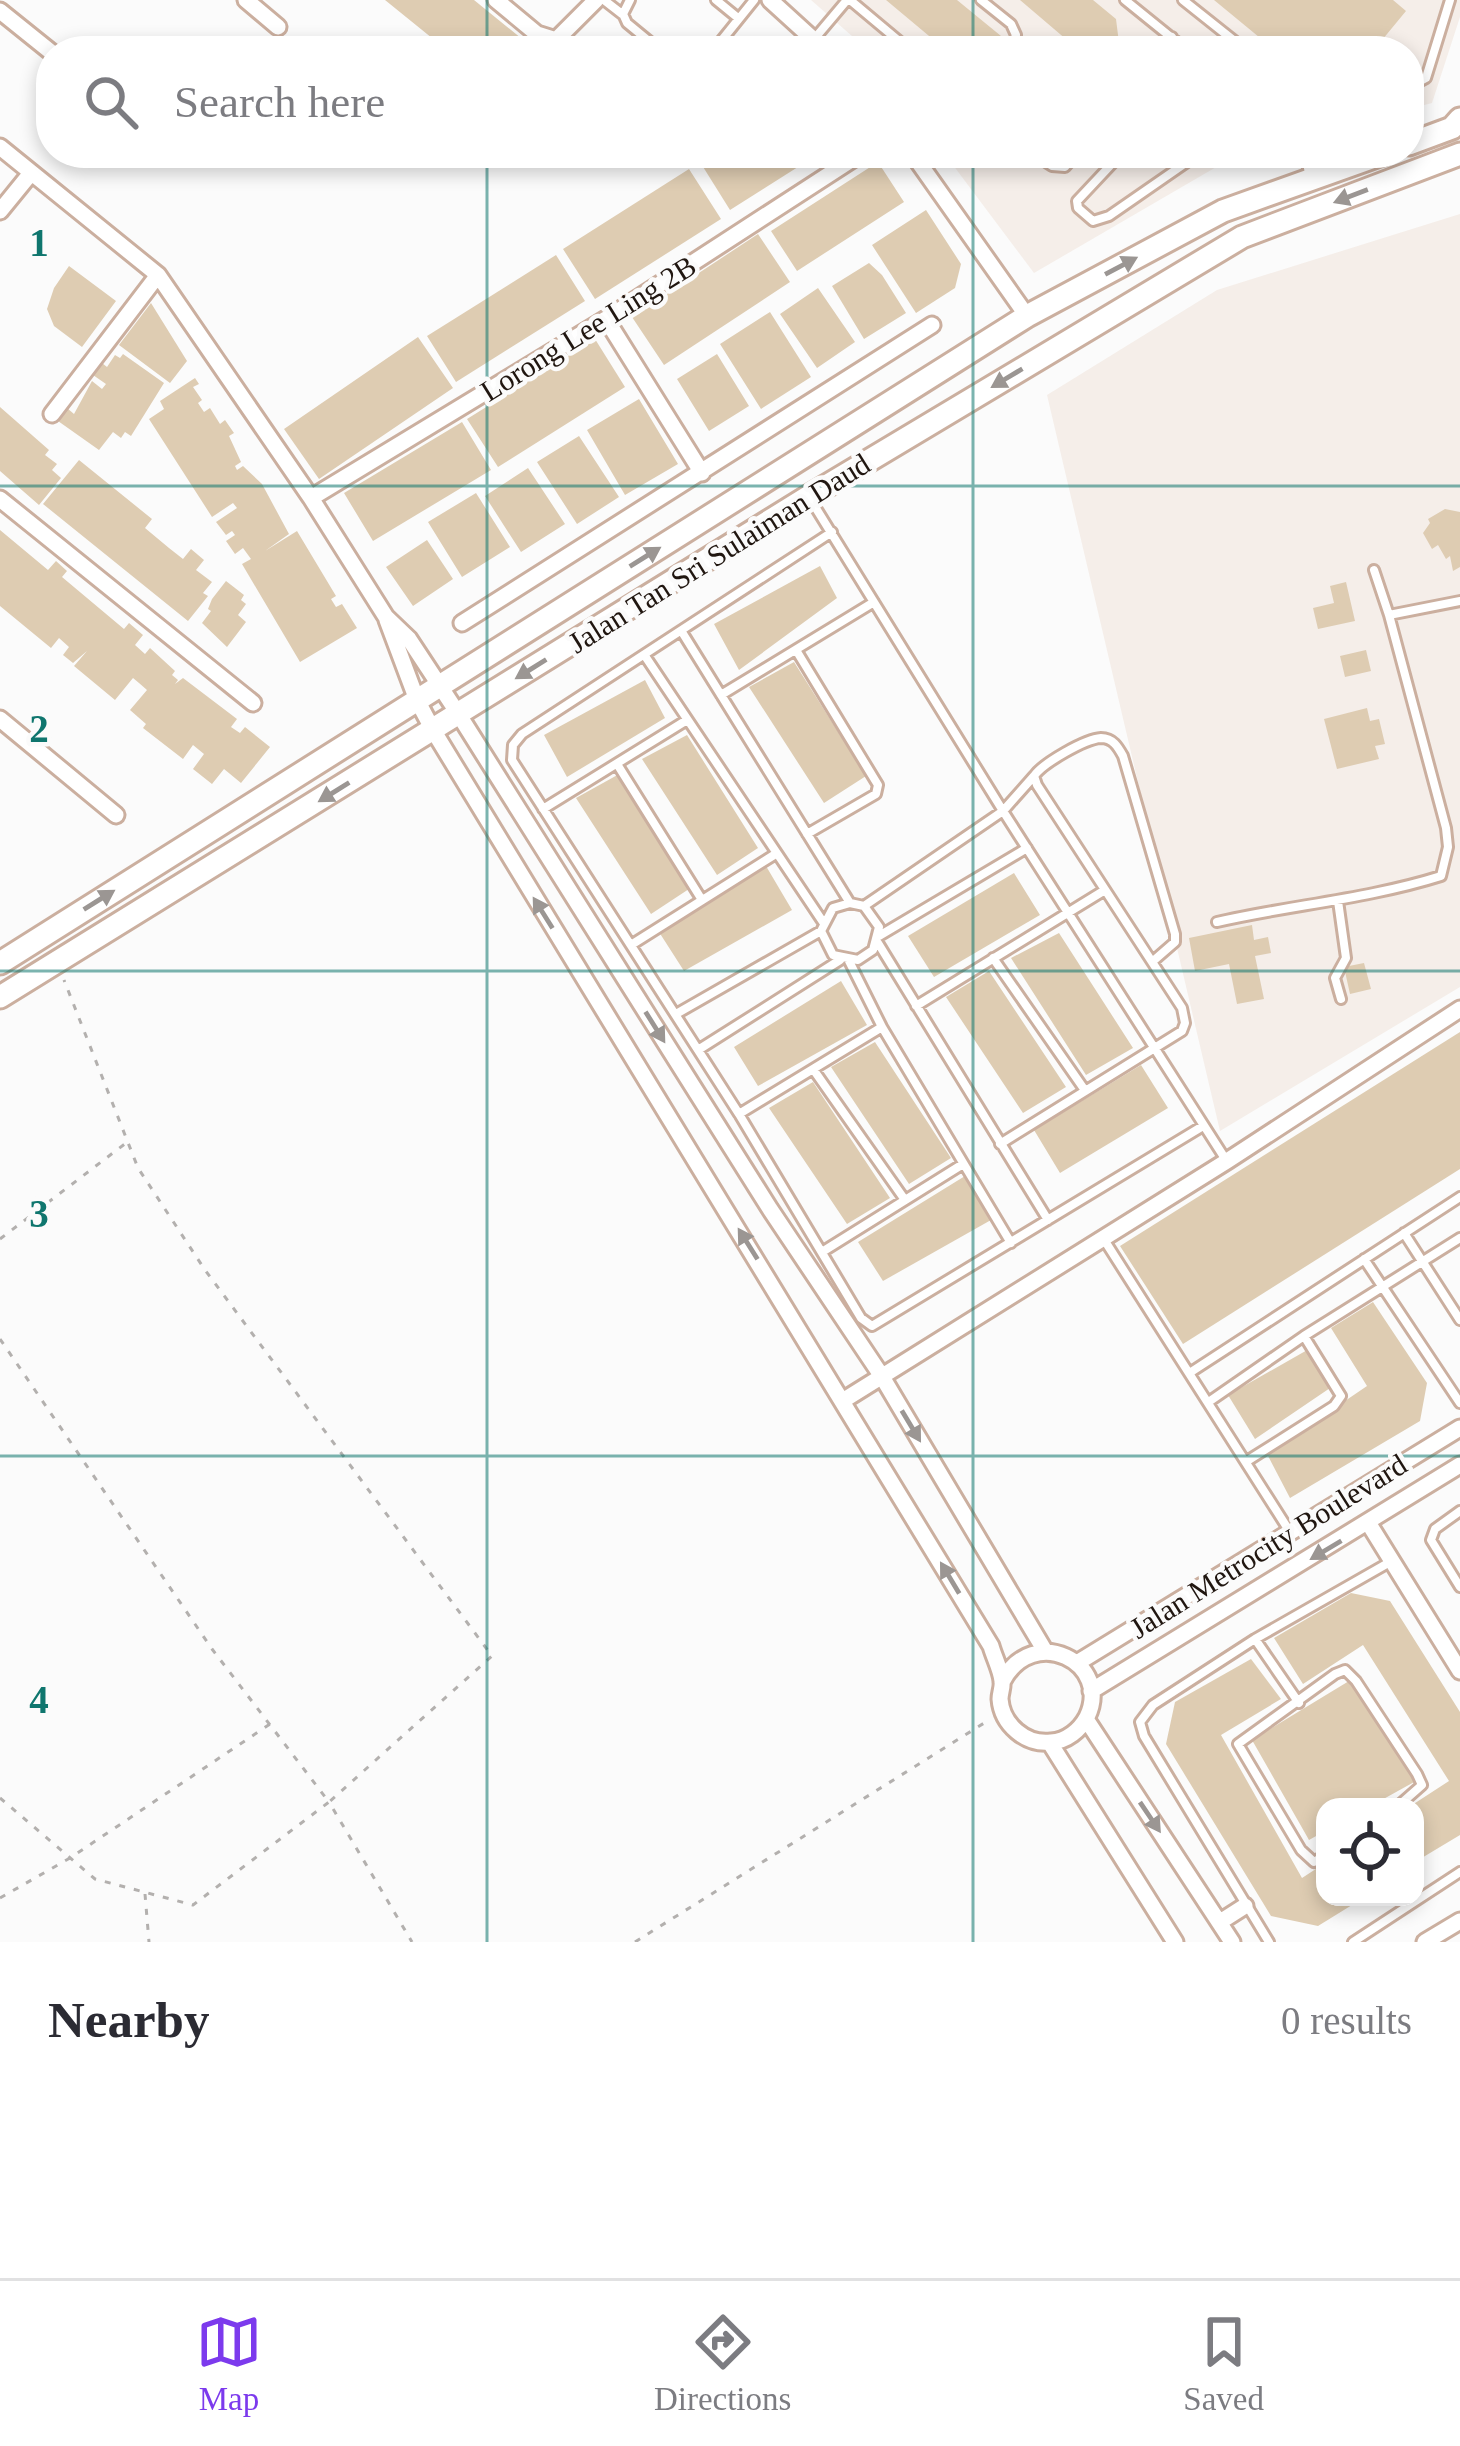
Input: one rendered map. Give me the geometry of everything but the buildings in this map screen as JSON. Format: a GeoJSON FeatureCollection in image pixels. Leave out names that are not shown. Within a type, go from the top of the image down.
{"type":"FeatureCollection","features":[{"type":"Feature","properties":{"kind":"main road"},"geometry":{"type":"LineString","coordinates":[[1424,138],[1452,128],[1460,119]]}},
{"type":"Feature","properties":{"kind":"main road","name":"Jalan Tan Sri Sulaiman Daud"},"geometry":{"type":"LineString","coordinates":[[1424,168],[1460,154]]}},
{"type":"Feature","properties":{"kind":"main road","name":"Jalan Tan Sri Sulaiman Daud"},"geometry":{"type":"LineString","coordinates":[[0,962],[1027,316],[1223,211],[1342,168]]}},
{"type":"Feature","properties":{"kind":"main road","name":"Jalan Tan Sri Sulaiman Daud"},"geometry":{"type":"LineString","coordinates":[[0,997],[808,496],[1242,237],[1423,168]]}},
{"type":"Feature","properties":{"kind":"street"},"geometry":{"type":"LineString","coordinates":[[245,0],[278,28]]}},
{"type":"Feature","properties":{"kind":"street"},"geometry":{"type":"LineString","coordinates":[[496,0],[543,36]]}},
{"type":"Feature","properties":{"kind":"street"},"geometry":{"type":"LineString","coordinates":[[560,36],[600,0]]}},
{"type":"Feature","properties":{"kind":"street"},"geometry":{"type":"LineString","coordinates":[[770,0],[812,36]]}},
{"type":"Feature","properties":{"kind":"street"},"geometry":{"type":"LineString","coordinates":[[0,10],[36,40]]}},
{"type":"Feature","properties":{"kind":"street"},"geometry":{"type":"LineString","coordinates":[[0,147],[158,275],[311,498],[386,617],[417,700],[434,730],[991,1646],[1003,1682],[1003,1712],[1021,1736],[1050,1743],[1065,1739],[1086,1719],[1091,1690],[1077,1663],[1045,1651],[881,1375],[770,1209],[459,715],[409,639],[386,617]]}},
{"type":"Feature","properties":{"kind":"street","name":"Lorong Lee Ling 2B"},"geometry":{"type":"LineString","coordinates":[[311,498],[606,320],[839,168]]}},
{"type":"Feature","properties":{"kind":"street"},"geometry":{"type":"LineString","coordinates":[[923,168],[1027,316]]}},
{"type":"Feature","properties":{"kind":"street"},"geometry":{"type":"LineString","coordinates":[[0,211],[31,173]]}},
{"type":"Feature","properties":{"kind":"street"},"geometry":{"type":"LineString","coordinates":[[52,414],[158,275]]}},
{"type":"Feature","properties":{"kind":"street"},"geometry":{"type":"LineString","coordinates":[[606,320],[702,473]]}},
{"type":"Feature","properties":{"kind":"street"},"geometry":{"type":"LineString","coordinates":[[462,622],[932,325]]}},
{"type":"Feature","properties":{"kind":"street"},"geometry":{"type":"LineString","coordinates":[[0,499],[253,703]]}},
{"type":"Feature","properties":{"kind":"street"},"geometry":{"type":"LineString","coordinates":[[0,718],[116,815]]}},
{"type":"Feature","properties":{"kind":"street"},"geometry":{"type":"LineString","coordinates":[[521,876],[549,860]]}},
{"type":"Feature","properties":{"kind":"street"},"geometry":{"type":"LineString","coordinates":[[844,1400],[1460,1009]]}},
{"type":"Feature","properties":{"kind":"street","name":"Jalan Metrocity Boulevard"},"geometry":{"type":"LineString","coordinates":[[1077,1663],[1460,1428]]}},
{"type":"Feature","properties":{"kind":"street","name":"Jalan Metrocity Boulevard"},"geometry":{"type":"LineString","coordinates":[[1091,1690],[1460,1465]]}},
{"type":"Feature","properties":{"kind":"street"},"geometry":{"type":"LineString","coordinates":[[1369,1524],[1460,1671]]}},
{"type":"Feature","properties":{"kind":"street"},"geometry":{"type":"LineString","coordinates":[[1003,1682],[1018,1660],[1045,1651]]}},
{"type":"Feature","properties":{"kind":"street"},"geometry":{"type":"LineString","coordinates":[[1086,1719],[1232,1942]]}},
{"type":"Feature","properties":{"kind":"street"},"geometry":{"type":"LineString","coordinates":[[1050,1743],[1175,1942]]}},
{"type":"Feature","properties":{"kind":"street"},"geometry":{"type":"LineString","coordinates":[[1220,1922],[1245,1906]]}},
{"type":"Feature","properties":{"kind":"street"},"geometry":{"type":"LineString","coordinates":[[1425,1942],[1460,1921]]}},
{"type":"Feature","properties":{"kind":"lane"},"geometry":{"type":"LineString","coordinates":[[600,0],[623,14],[643,36]]}},
{"type":"Feature","properties":{"kind":"lane"},"geometry":{"type":"LineString","coordinates":[[623,14],[630,0]]}},
{"type":"Feature","properties":{"kind":"lane"},"geometry":{"type":"LineString","coordinates":[[716,0],[739,19]]}},
{"type":"Feature","properties":{"kind":"lane"},"geometry":{"type":"LineString","coordinates":[[725,36],[754,0]]}},
{"type":"Feature","properties":{"kind":"lane"},"geometry":{"type":"LineString","coordinates":[[826,36],[848,0],[892,36]]}},
{"type":"Feature","properties":{"kind":"lane"},"geometry":{"type":"LineString","coordinates":[[981,0],[1010,24],[1016,36]]}},
{"type":"Feature","properties":{"kind":"lane"},"geometry":{"type":"LineString","coordinates":[[1125,0],[1170,36]]}},
{"type":"Feature","properties":{"kind":"lane"},"geometry":{"type":"LineString","coordinates":[[1183,0],[1228,36]]}},
{"type":"Feature","properties":{"kind":"lane"},"geometry":{"type":"LineString","coordinates":[[1424,79],[1450,0]]}},
{"type":"Feature","properties":{"kind":"lane"},"geometry":{"type":"LineString","coordinates":[[1108,168],[1077,201],[1093,221],[1109,216],[1178,168]]}},
{"type":"Feature","properties":{"kind":"lane"},"geometry":{"type":"LineString","coordinates":[[1308,168],[1311,179]]}},
{"type":"Feature","properties":{"kind":"lane"},"geometry":{"type":"LineString","coordinates":[[808,496],[1227,1161]]}},
{"type":"Feature","properties":{"kind":"lane"},"geometry":{"type":"LineString","coordinates":[[832,532],[522,734],[513,745],[512,760],[739,1114],[861,1318],[872,1326],[1203,1126]]}},
{"type":"Feature","properties":{"kind":"lane"},"geometry":{"type":"LineString","coordinates":[[1216,922],[1338,901],[1441,876],[1448,847],[1374,570]]}},
{"type":"Feature","properties":{"kind":"lane"},"geometry":{"type":"LineString","coordinates":[[1389,615],[1460,601]]}},
{"type":"Feature","properties":{"kind":"lane"},"geometry":{"type":"LineString","coordinates":[[721,694],[874,602]]}},
{"type":"Feature","properties":{"kind":"lane"},"geometry":{"type":"LineString","coordinates":[[682,632],[850,903]]}},
{"type":"Feature","properties":{"kind":"lane"},"geometry":{"type":"LineString","coordinates":[[796,650],[878,785],[876,794],[807,834]]}},
{"type":"Feature","properties":{"kind":"lane"},"geometry":{"type":"LineString","coordinates":[[645,656],[822,927],[826,948],[845,960],[1011,1243]]}},
{"type":"Feature","properties":{"kind":"lane"},"geometry":{"type":"LineString","coordinates":[[543,809],[687,720]]}},
{"type":"Feature","properties":{"kind":"lane"},"geometry":{"type":"LineString","coordinates":[[864,906],[1003,812],[1045,763],[1100,738],[1118,747],[1175,934],[1175,942],[1152,962]]}},
{"type":"Feature","properties":{"kind":"lane"},"geometry":{"type":"LineString","coordinates":[[617,764],[702,900]]}},
{"type":"Feature","properties":{"kind":"lane"},"geometry":{"type":"LineString","coordinates":[[1000,1144],[1181,1031],[1185,1023],[1182,1007],[1034,776]]}},
{"type":"Feature","properties":{"kind":"lane"},"geometry":{"type":"LineString","coordinates":[[698,1050],[845,960],[866,956],[878,939],[1027,848]]}},
{"type":"Feature","properties":{"kind":"lane"},"geometry":{"type":"LineString","coordinates":[[631,945],[774,855]]}},
{"type":"Feature","properties":{"kind":"lane"},"geometry":{"type":"LineString","coordinates":[[566,887],[585,875]]}},
{"type":"Feature","properties":{"kind":"lane"},"geometry":{"type":"LineString","coordinates":[[916,1006],[1105,890]]}},
{"type":"Feature","properties":{"kind":"lane"},"geometry":{"type":"LineString","coordinates":[[1338,901],[1346,958],[1335,978],[1341,999]]}},
{"type":"Feature","properties":{"kind":"lane"},"geometry":{"type":"LineString","coordinates":[[676,1015],[822,927],[833,908],[850,903],[864,906],[876,919],[878,939],[916,1006],[1048,1220]]}},
{"type":"Feature","properties":{"kind":"lane"},"geometry":{"type":"LineString","coordinates":[[993,958],[1084,1089]]}},
{"type":"Feature","properties":{"kind":"lane"},"geometry":{"type":"LineString","coordinates":[[739,1114],[882,1027]]}},
{"type":"Feature","properties":{"kind":"lane"},"geometry":{"type":"LineString","coordinates":[[813,1069],[905,1200]]}},
{"type":"Feature","properties":{"kind":"lane"},"geometry":{"type":"LineString","coordinates":[[822,1252],[963,1164]]}},
{"type":"Feature","properties":{"kind":"lane"},"geometry":{"type":"LineString","coordinates":[[1191,1372],[1460,1197]]}},
{"type":"Feature","properties":{"kind":"lane"},"geometry":{"type":"LineString","coordinates":[[770,1209],[790,1202]]}},
{"type":"Feature","properties":{"kind":"lane"},"geometry":{"type":"LineString","coordinates":[[1404,1233],[1460,1320]]}},
{"type":"Feature","properties":{"kind":"lane"},"geometry":{"type":"LineString","coordinates":[[1103,1238],[1291,1533]]}},
{"type":"Feature","properties":{"kind":"lane"},"geometry":{"type":"LineString","coordinates":[[1210,1402],[1304,1336],[1460,1238]]}},
{"type":"Feature","properties":{"kind":"lane"},"geometry":{"type":"LineString","coordinates":[[1364,1258],[1460,1403]]}},
{"type":"Feature","properties":{"kind":"lane"},"geometry":{"type":"LineString","coordinates":[[1247,1461],[1334,1406],[1341,1396],[1304,1336]]}},
{"type":"Feature","properties":{"kind":"lane"},"geometry":{"type":"LineString","coordinates":[[1460,1511],[1435,1528],[1431,1540],[1460,1587]]}},
{"type":"Feature","properties":{"kind":"lane"},"geometry":{"type":"LineString","coordinates":[[1269,1942],[1144,1736],[1141,1722],[1153,1705],[1255,1639],[1392,1561]]}},
{"type":"Feature","properties":{"kind":"lane"},"geometry":{"type":"LineString","coordinates":[[1255,1639],[1299,1703]]}},
{"type":"Feature","properties":{"kind":"lane"},"geometry":{"type":"LineString","coordinates":[[1316,1861],[1301,1850],[1238,1744],[1345,1670],[1422,1785],[1407,1798]]}},
{"type":"Feature","properties":{"kind":"lane"},"geometry":{"type":"LineString","coordinates":[[1424,1893],[1460,1872]]}},
{"type":"Feature","properties":{"kind":"lane"},"geometry":{"type":"LineString","coordinates":[[1353,1942],[1403,1906]]}},
{"type":"Feature","properties":{"kind":"path"},"geometry":{"type":"LineString","coordinates":[[0,1798],[94,1879],[193,1905],[329,1802],[492,1656],[205,1270],[138,1168],[57,962]]}},
{"type":"Feature","properties":{"kind":"path"},"geometry":{"type":"LineString","coordinates":[[0,1239],[128,1142]]}},
{"type":"Feature","properties":{"kind":"path"},"geometry":{"type":"LineString","coordinates":[[0,1339],[212,1649],[329,1802],[412,1942]]}},
{"type":"Feature","properties":{"kind":"path"},"geometry":{"type":"LineString","coordinates":[[635,1942],[1003,1712]]}},
{"type":"Feature","properties":{"kind":"path"},"geometry":{"type":"LineString","coordinates":[[0,1898],[70,1858],[270,1724]]}},
{"type":"Feature","properties":{"kind":"path"},"geometry":{"type":"LineString","coordinates":[[146,1892],[149,1942]]}},
{"type":"Feature","properties":{"kind":"shaded area"},"geometry":{"type":"Polygon","coordinates":[[[811,0],[1460,0],[1460,17],[1432,103],[1424,105],[1424,36],[852,36],[811,0]]]}},
{"type":"Feature","properties":{"kind":"shaded area"},"geometry":{"type":"Polygon","coordinates":[[[955,168],[1215,168],[1034,273],[955,168]]]}},
{"type":"Feature","properties":{"kind":"shaded area"},"geometry":{"type":"Polygon","coordinates":[[[1460,214],[1460,987],[1220,1131],[1047,395],[1217,290],[1460,214]]]}}]}
